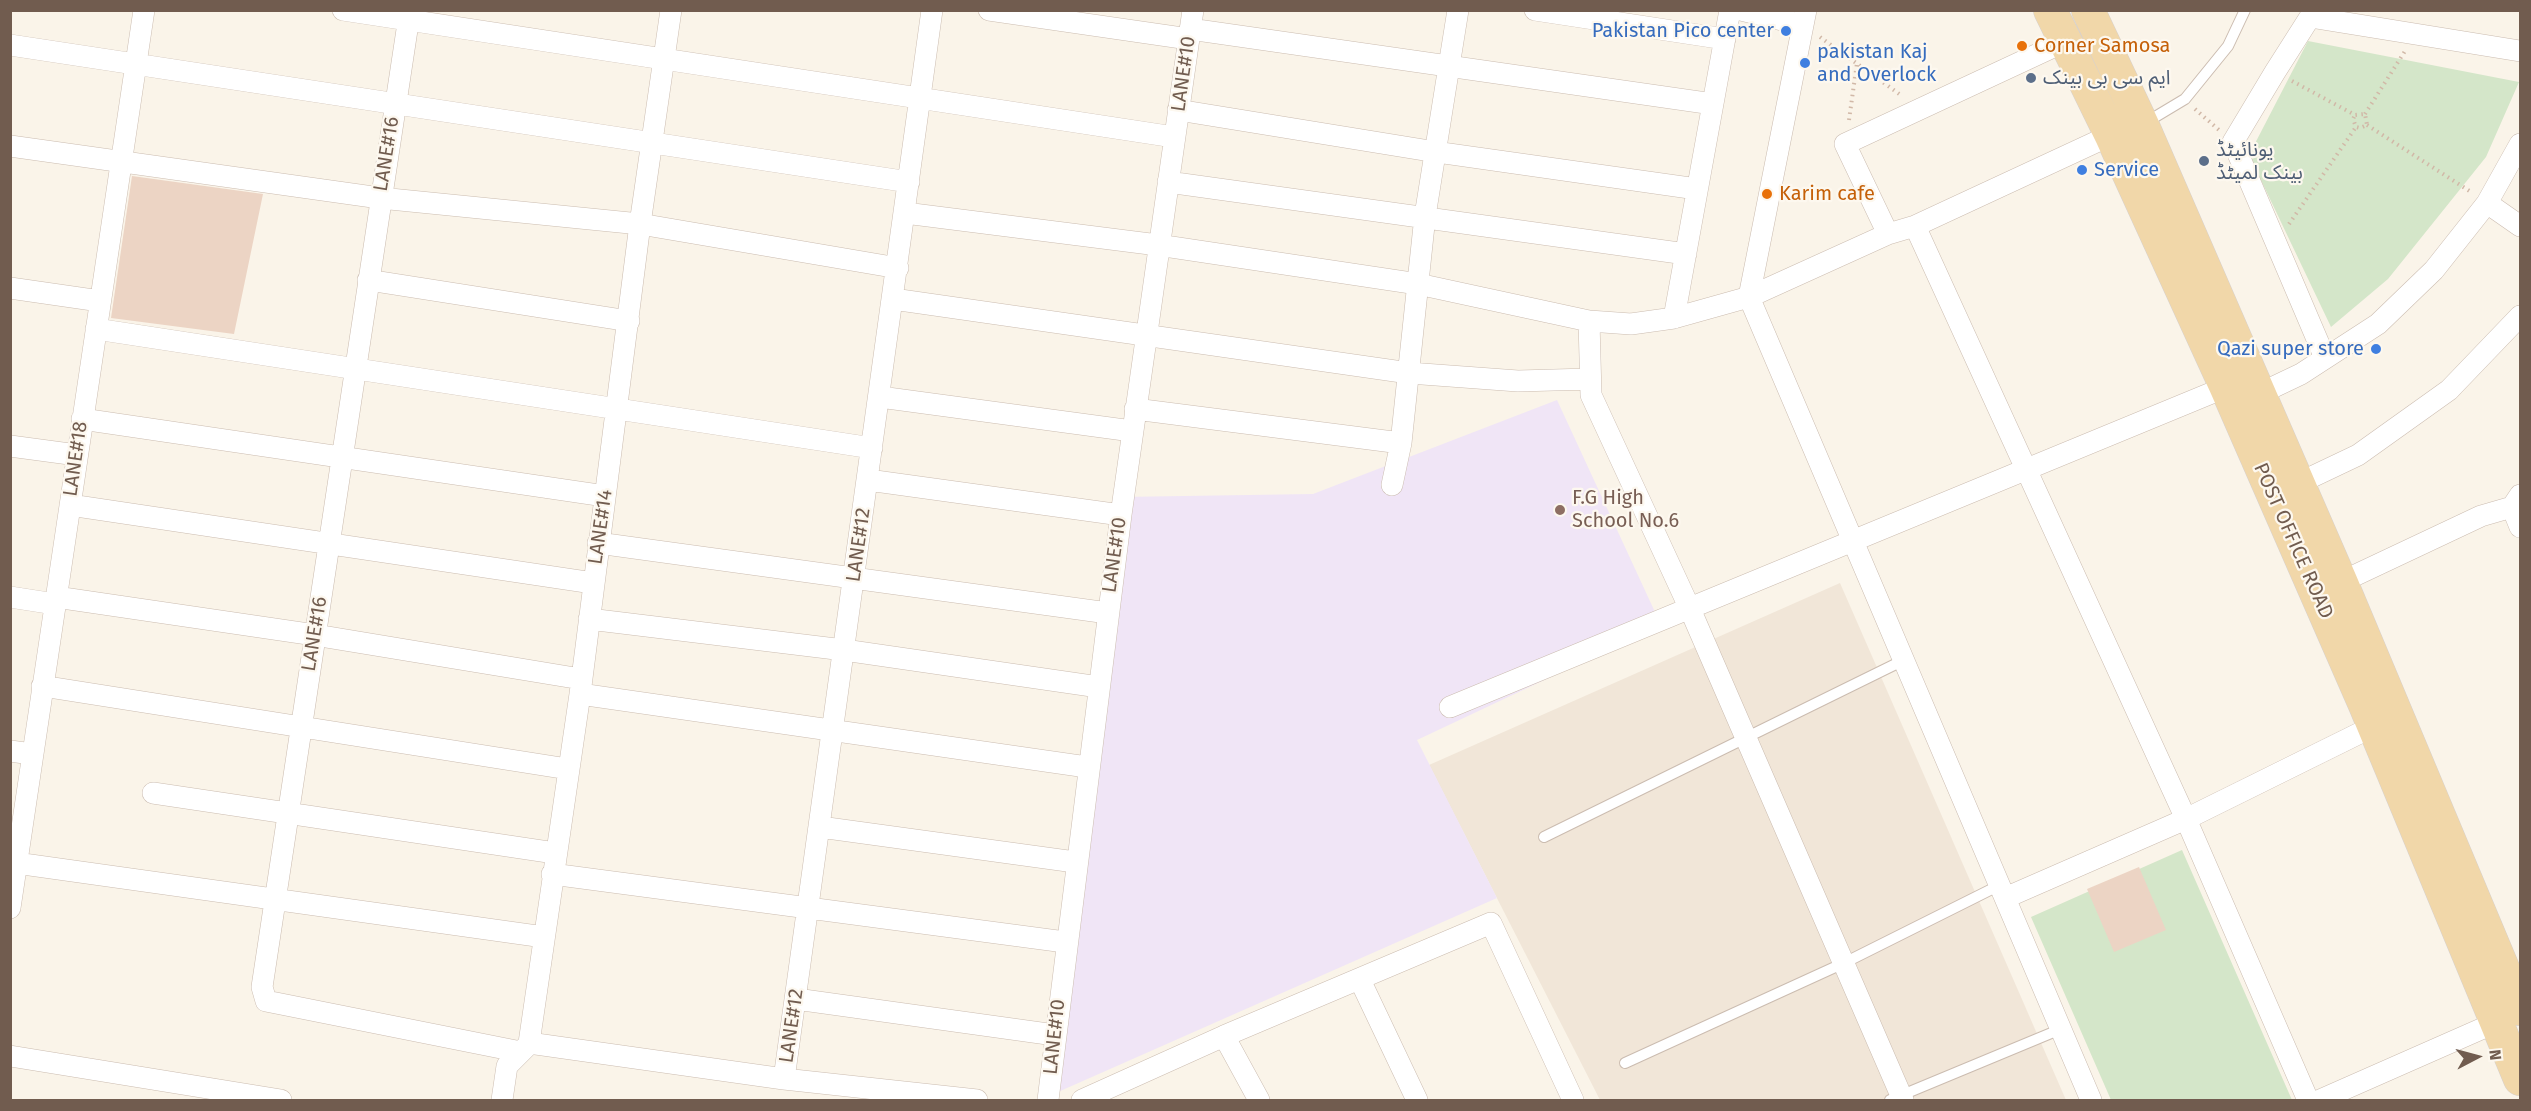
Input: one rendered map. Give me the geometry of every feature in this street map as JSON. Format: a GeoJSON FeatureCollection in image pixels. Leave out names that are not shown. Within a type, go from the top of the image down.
{"type":"FeatureCollection","features":[{"type":"Feature","properties":{"kind":"main road","name":"POST OFFICE ROAD"},"geometry":{"type":"LineString","coordinates":[[2050,10],[2111,135],[2375,708],[2509,1016],[2519,1071]]}},
{"type":"Feature","properties":{"kind":"main road","name":"POST OFFICE ROAD"},"geometry":{"type":"LineString","coordinates":[[2088,10],[2142,124],[2341,582],[2375,708]]}},
{"type":"Feature","properties":{"kind":"main road"},"geometry":{"type":"LineString","coordinates":[[2098,10],[2105,44]]}},
{"type":"Feature","properties":{"kind":"street","name":"LANE#18"},"geometry":{"type":"LineString","coordinates":[[11,903],[144,10]]}},
{"type":"Feature","properties":{"kind":"street"},"geometry":{"type":"LineString","coordinates":[[343,10],[408,15],[665,59],[1174,137]]}},
{"type":"Feature","properties":{"kind":"street","name":"LANE#14"},"geometry":{"type":"LineString","coordinates":[[525,1047],[544,937],[580,686],[640,224],[654,141],[671,10]]}},
{"type":"Feature","properties":{"kind":"street","name":"LANE#12"},"geometry":{"type":"LineString","coordinates":[[784,1079],[932,10]]}},
{"type":"Feature","properties":{"kind":"street"},"geometry":{"type":"LineString","coordinates":[[989,10],[1191,26],[1449,68],[1713,104]]}},
{"type":"Feature","properties":{"kind":"street"},"geometry":{"type":"LineString","coordinates":[[1392,485],[1401,443],[1425,216],[1458,10]]}},
{"type":"Feature","properties":{"kind":"street"},"geometry":{"type":"LineString","coordinates":[[1535,10],[1725,39]]}},
{"type":"Feature","properties":{"kind":"street"},"geometry":{"type":"LineString","coordinates":[[1674,318],[1730,10]]}},
{"type":"Feature","properties":{"kind":"street"},"geometry":{"type":"LineString","coordinates":[[1741,10],[1804,18],[1749,297],[2091,1101]]}},
{"type":"Feature","properties":{"kind":"street","name":"LANE#16"},"geometry":{"type":"LineString","coordinates":[[408,15],[262,987],[266,1001],[525,1047]]}},
{"type":"Feature","properties":{"kind":"street"},"geometry":{"type":"LineString","coordinates":[[2325,358],[2233,142],[2275,72],[2310,17],[2520,51]]}},
{"type":"Feature","properties":{"kind":"street","name":"LANE#10"},"geometry":{"type":"LineString","coordinates":[[1048,1101],[1087,768],[1145,335],[1191,26]]}},
{"type":"Feature","properties":{"kind":"street"},"geometry":{"type":"LineString","coordinates":[[1888,234],[1845,144],[2066,41]]}},
{"type":"Feature","properties":{"kind":"street"},"geometry":{"type":"LineString","coordinates":[[10,45],[654,141],[909,182]]}},
{"type":"Feature","properties":{"kind":"street"},"geometry":{"type":"LineString","coordinates":[[1178,110],[1436,152],[1697,189]]}},
{"type":"Feature","properties":{"kind":"street"},"geometry":{"type":"LineString","coordinates":[[904,213],[1158,245],[1418,284],[1589,321],[1632,324],[1674,318],[1749,297],[1888,234],[1915,226],[2111,135]]}},
{"type":"Feature","properties":{"kind":"street"},"geometry":{"type":"LineString","coordinates":[[2259,394],[2301,374],[2378,324],[2434,270],[2487,202],[2520,144]]}},
{"type":"Feature","properties":{"kind":"street"},"geometry":{"type":"LineString","coordinates":[[10,146],[380,198],[640,224],[898,268]]}},
{"type":"Feature","properties":{"kind":"street"},"geometry":{"type":"LineString","coordinates":[[1168,182],[1686,254]]}},
{"type":"Feature","properties":{"kind":"street"},"geometry":{"type":"LineString","coordinates":[[2487,202],[2520,226]]}},
{"type":"Feature","properties":{"kind":"street"},"geometry":{"type":"LineString","coordinates":[[1915,226],[2186,819],[2308,1101]]}},
{"type":"Feature","properties":{"kind":"street"},"geometry":{"type":"LineString","coordinates":[[368,280],[629,321]]}},
{"type":"Feature","properties":{"kind":"street"},"geometry":{"type":"LineString","coordinates":[[10,288],[100,301]]}},
{"type":"Feature","properties":{"kind":"street"},"geometry":{"type":"LineString","coordinates":[[893,299],[1409,372],[1518,381],[1589,379]]}},
{"type":"Feature","properties":{"kind":"street"},"geometry":{"type":"LineString","coordinates":[[2297,484],[2358,455],[2449,390],[2520,316]]}},
{"type":"Feature","properties":{"kind":"street"},"geometry":{"type":"LineString","coordinates":[[1589,321],[1591,395],[1690,609],[1844,963],[1898,1099]]}},
{"type":"Feature","properties":{"kind":"street"},"geometry":{"type":"LineString","coordinates":[[96,329],[872,448]]}},
{"type":"Feature","properties":{"kind":"street"},"geometry":{"type":"LineString","coordinates":[[1450,707],[2226,387]]}},
{"type":"Feature","properties":{"kind":"street"},"geometry":{"type":"LineString","coordinates":[[880,397],[1132,431]]}},
{"type":"Feature","properties":{"kind":"street"},"geometry":{"type":"LineString","coordinates":[[1135,409],[1401,443]]}},
{"type":"Feature","properties":{"kind":"street"},"geometry":{"type":"LineString","coordinates":[[82,419],[605,496]]}},
{"type":"Feature","properties":{"kind":"street"},"geometry":{"type":"LineString","coordinates":[[10,446],[77,455]]}},
{"type":"Feature","properties":{"kind":"street"},"geometry":{"type":"LineString","coordinates":[[868,480],[1121,515]]}},
{"type":"Feature","properties":{"kind":"street"},"geometry":{"type":"LineString","coordinates":[[2341,582],[2516,501],[2520,527]]}},
{"type":"Feature","properties":{"kind":"street"},"geometry":{"type":"LineString","coordinates":[[70,505],[593,583]]}},
{"type":"Feature","properties":{"kind":"street"},"geometry":{"type":"LineString","coordinates":[[598,543],[1108,613]]}},
{"type":"Feature","properties":{"kind":"street"},"geometry":{"type":"LineString","coordinates":[[10,597],[55,600],[315,635],[580,686],[834,729],[1087,768]]}},
{"type":"Feature","properties":{"kind":"street"},"geometry":{"type":"LineString","coordinates":[[589,619],[844,650],[1099,687]]}},
{"type":"Feature","properties":{"kind":"street"},"geometry":{"type":"LineString","coordinates":[[42,686],[567,769]]}},
{"type":"Feature","properties":{"kind":"street"},"geometry":{"type":"LineString","coordinates":[[2002,892],[2186,819],[2375,708]]}},
{"type":"Feature","properties":{"kind":"street"},"geometry":{"type":"LineString","coordinates":[[10,751],[32,754]]}},
{"type":"Feature","properties":{"kind":"street"},"geometry":{"type":"LineString","coordinates":[[153,794],[288,812],[554,863],[809,908],[1065,942]]}},
{"type":"Feature","properties":{"kind":"street"},"geometry":{"type":"LineString","coordinates":[[820,827],[1075,862]]}},
{"type":"Feature","properties":{"kind":"street"},"geometry":{"type":"LineString","coordinates":[[16,863],[544,937]]}},
{"type":"Feature","properties":{"kind":"street"},"geometry":{"type":"LineString","coordinates":[[1082,1101],[1224,1036],[1360,980],[1491,922],[1573,1101]]}},
{"type":"Feature","properties":{"kind":"street"},"geometry":{"type":"LineString","coordinates":[[1360,980],[1417,1101]]}},
{"type":"Feature","properties":{"kind":"street"},"geometry":{"type":"LineString","coordinates":[[796,999],[1055,1035]]}},
{"type":"Feature","properties":{"kind":"street"},"geometry":{"type":"LineString","coordinates":[[2320,1101],[2509,1016]]}},
{"type":"Feature","properties":{"kind":"street"},"geometry":{"type":"LineString","coordinates":[[1224,1036],[1259,1101]]}},
{"type":"Feature","properties":{"kind":"street"},"geometry":{"type":"LineString","coordinates":[[502,1101],[507,1066],[525,1047],[978,1101]]}},
{"type":"Feature","properties":{"kind":"street"},"geometry":{"type":"LineString","coordinates":[[10,1056],[281,1101]]}},
{"type":"Feature","properties":{"kind":"lane"},"geometry":{"type":"LineString","coordinates":[[2142,124],[2185,99],[2228,46],[2246,10]]}},
{"type":"Feature","properties":{"kind":"lane"},"geometry":{"type":"LineString","coordinates":[[1544,837],[1904,660]]}},
{"type":"Feature","properties":{"kind":"lane"},"geometry":{"type":"LineString","coordinates":[[1625,1063],[2002,892]]}},
{"type":"Feature","properties":{"kind":"lane"},"geometry":{"type":"LineString","coordinates":[[1898,1099],[2061,1029]]}},
{"type":"Feature","properties":{"kind":"path"},"geometry":{"type":"LineString","coordinates":[[1804,18],[1857,63],[1921,110]]}},
{"type":"Feature","properties":{"kind":"path"},"geometry":{"type":"LineString","coordinates":[[2417,33],[2365,114],[2367,124],[2487,202]]}},
{"type":"Feature","properties":{"kind":"path"},"geometry":{"type":"LineString","coordinates":[[1845,144],[1857,63]]}},
{"type":"Feature","properties":{"kind":"path"},"geometry":{"type":"LineString","coordinates":[[2275,72],[2355,115],[2365,114]]}},
{"type":"Feature","properties":{"kind":"path"},"geometry":{"type":"LineString","coordinates":[[2185,99],[2233,142]]}},
{"type":"Feature","properties":{"kind":"path"},"geometry":{"type":"LineString","coordinates":[[2355,115],[2353,124],[2356,127]]}},
{"type":"Feature","properties":{"kind":"path"},"geometry":{"type":"LineString","coordinates":[[2356,127],[2364,128],[2367,124]]}},
{"type":"Feature","properties":{"kind":"path"},"geometry":{"type":"LineString","coordinates":[[2277,242],[2356,127]]}},
{"type":"Feature","properties":{"kind":"shaded area"},"geometry":{"type":"Polygon","coordinates":[[[1557,400],[1661,625],[1417,740],[1497,898],[1058,1092],[1119,497],[1313,494],[1557,400]]]}},
{"type":"Feature","properties":{"kind":"shaded area"},"geometry":{"type":"Polygon","coordinates":[[[1840,583],[2066,1100],[1600,1100],[1429,765],[1840,583]]]}},
{"type":"Feature","properties":{"kind":"green space"},"geometry":{"type":"Polygon","coordinates":[[[2308,41],[2519,82],[2486,157],[2388,279],[2331,327],[2249,155],[2308,41]]]}},
{"type":"Feature","properties":{"kind":"green space"},"geometry":{"type":"Polygon","coordinates":[[[2182,850],[2292,1100],[2111,1100],[2031,917],[2182,850]]]}},
{"type":"Feature","properties":{"kind":"building"},"geometry":{"type":"Polygon","coordinates":[[[132,176],[263,194],[234,334],[111,318],[132,176]]]}},
{"type":"Feature","properties":{"kind":"building"},"geometry":{"type":"Polygon","coordinates":[[[2139,867],[2166,930],[2114,952],[2087,889],[2139,867]]]}},
{"type":"Feature","properties":{"kind":"place","name":"Pakistan Pico center"},"geometry":{"type":"Point","coordinates":[1786,31]}},
{"type":"Feature","properties":{"kind":"place","name":"Corner Samosa"},"geometry":{"type":"Point","coordinates":[2022,46]}},
{"type":"Feature","properties":{"kind":"place","name":"pakistan Kaj and Overlock"},"geometry":{"type":"Point","coordinates":[1805,63]}},
{"type":"Feature","properties":{"kind":"place","name":"ایم سی بی بینک"},"geometry":{"type":"Point","coordinates":[2031,78]}},
{"type":"Feature","properties":{"kind":"place","name":"یونائیٹڈ بینک لمیٹڈ"},"geometry":{"type":"Point","coordinates":[2204,161]}},
{"type":"Feature","properties":{"kind":"place","name":"Service"},"geometry":{"type":"Point","coordinates":[2082,170]}},
{"type":"Feature","properties":{"kind":"place","name":"Karim cafe"},"geometry":{"type":"Point","coordinates":[1767,194]}},
{"type":"Feature","properties":{"kind":"place","name":"Qazi super store"},"geometry":{"type":"Point","coordinates":[2376,349]}},
{"type":"Feature","properties":{"kind":"place","name":"F.G High School No.6"},"geometry":{"type":"Point","coordinates":[1560,510]}}]}
